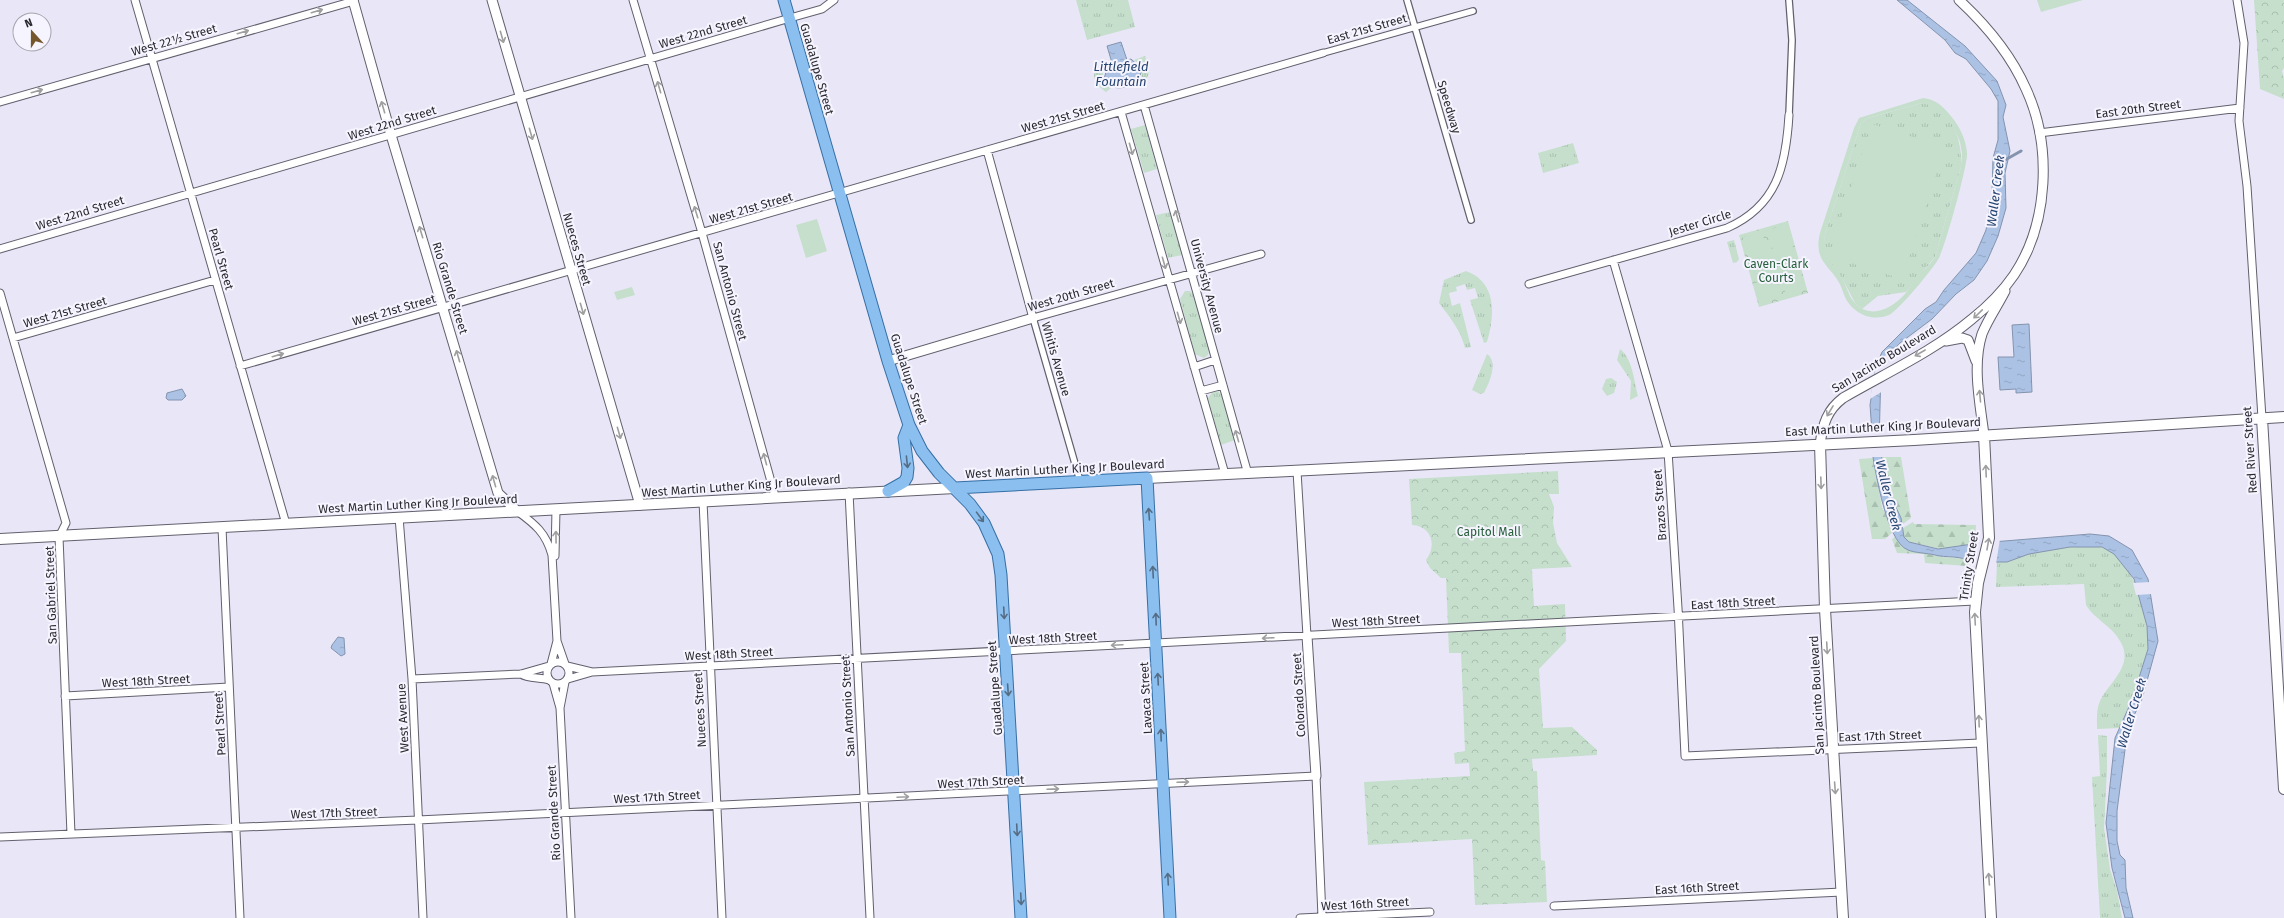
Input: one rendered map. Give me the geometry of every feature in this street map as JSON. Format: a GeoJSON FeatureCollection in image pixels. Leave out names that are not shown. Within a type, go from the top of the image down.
{"type":"FeatureCollection","features":[{"type":"Feature","properties":{"kind":"main road","name":"Guadalupe Street"},"geometry":{"type":"LineString","coordinates":[[784,0],[888,361],[909,425],[922,451],[939,473],[955,488],[984,523],[998,554],[1002,575],[1022,918]]}},
{"type":"Feature","properties":{"kind":"main road","name":"East Martin Luther King Jr Boulevard"},"geometry":{"type":"LineString","coordinates":[[1484,462],[1668,451],[1914,440],[2284,417]]}},
{"type":"Feature","properties":{"kind":"main road","name":"Red River Street"},"geometry":{"type":"LineString","coordinates":[[2262,418],[2284,789]]}},
{"type":"Feature","properties":{"kind":"main road"},"geometry":{"type":"LineString","coordinates":[[888,490],[904,482],[907,477],[908,468],[904,438],[909,425]]}},
{"type":"Feature","properties":{"kind":"main road","name":"Trinity Street"},"geometry":{"type":"LineString","coordinates":[[1984,435],[1989,538],[1975,601],[1980,743],[1991,918]]}},
{"type":"Feature","properties":{"kind":"main road","name":"San Jacinto Boulevard"},"geometry":{"type":"LineString","coordinates":[[1820,444],[1825,609],[1843,918]]}},
{"type":"Feature","properties":{"kind":"main road","name":"West Martin Luther King Jr Boulevard"},"geometry":{"type":"LineString","coordinates":[[0,540],[849,492],[1484,462]]}},
{"type":"Feature","properties":{"kind":"main road","name":"Lavaca Street"},"geometry":{"type":"LineString","coordinates":[[1147,478],[1170,918]]}},
{"type":"Feature","properties":{"kind":"street","name":"Pearl Street"},"geometry":{"type":"LineString","coordinates":[[135,0],[286,524]]}},
{"type":"Feature","properties":{"kind":"street","name":"West 22½ Street"},"geometry":{"type":"LineString","coordinates":[[0,102],[354,0]]}},
{"type":"Feature","properties":{"kind":"street","name":"Rio Grande Street"},"geometry":{"type":"LineString","coordinates":[[354,0],[391,135],[444,306],[498,493],[517,511],[537,525],[544,533],[550,546],[554,564]]}},
{"type":"Feature","properties":{"kind":"street","name":"Nueces Street"},"geometry":{"type":"LineString","coordinates":[[492,0],[640,505]]}},
{"type":"Feature","properties":{"kind":"street","name":"San Antonio Street"},"geometry":{"type":"LineString","coordinates":[[633,0],[702,233],[775,496]]}},
{"type":"Feature","properties":{"kind":"street","name":"West 22nd Street"},"geometry":{"type":"LineString","coordinates":[[0,249],[190,192],[822,9],[834,0]]}},
{"type":"Feature","properties":{"kind":"street","name":"Speedway"},"geometry":{"type":"LineString","coordinates":[[1407,0],[1471,220]]}},
{"type":"Feature","properties":{"kind":"street","name":"Jester Circle"},"geometry":{"type":"LineString","coordinates":[[1529,284],[1727,228],[1752,215],[1770,195],[1779,174],[1786,142],[1789,115],[1792,40],[1789,0]]}},
{"type":"Feature","properties":{"kind":"street","name":"San Jacinto Boulevard"},"geometry":{"type":"LineString","coordinates":[[1820,444],[1827,414],[1833,405],[1954,333],[1979,313],[2014,275],[2033,233],[2042,197],[2043,159],[2040,133],[2030,98],[2017,69],[1987,29],[1959,0]]}},
{"type":"Feature","properties":{"kind":"street","name":"Red River Street"},"geometry":{"type":"LineString","coordinates":[[2237,0],[2244,43],[2240,108],[2262,418]]}},
{"type":"Feature","properties":{"kind":"street","name":"East 21st Street"},"geometry":{"type":"LineString","coordinates":[[1269,69],[1473,11]]}},
{"type":"Feature","properties":{"kind":"street","name":"West 21st Street"},"geometry":{"type":"LineString","coordinates":[[240,366],[1269,69]]}},
{"type":"Feature","properties":{"kind":"street","name":"University Avenue"},"geometry":{"type":"LineString","coordinates":[[1144,105],[1248,474]]}},
{"type":"Feature","properties":{"kind":"street","name":"East 20th Street"},"geometry":{"type":"LineString","coordinates":[[2040,133],[2240,108]]}},
{"type":"Feature","properties":{"kind":"street"},"geometry":{"type":"LineString","coordinates":[[1120,112],[1224,474]]}},
{"type":"Feature","properties":{"kind":"street","name":"Whitis Avenue"},"geometry":{"type":"LineString","coordinates":[[987,150],[1080,481]]}},
{"type":"Feature","properties":{"kind":"street","name":"West 20th Street"},"geometry":{"type":"LineString","coordinates":[[888,361],[1033,318],[1262,254]]}},
{"type":"Feature","properties":{"kind":"street","name":"Brazos Street"},"geometry":{"type":"LineString","coordinates":[[1613,260],[1668,451],[1679,618],[1685,756]]}},
{"type":"Feature","properties":{"kind":"street","name":"Trinity Street"},"geometry":{"type":"LineString","coordinates":[[1984,435],[1978,351],[1982,334],[2014,275]]}},
{"type":"Feature","properties":{"kind":"street","name":"West 21st Street"},"geometry":{"type":"LineString","coordinates":[[14,338],[215,280]]}},
{"type":"Feature","properties":{"kind":"street","name":"San Gabriel Street"},"geometry":{"type":"LineString","coordinates":[[0,293],[66,524],[59,537],[71,834]]}},
{"type":"Feature","properties":{"kind":"street"},"geometry":{"type":"LineString","coordinates":[[1934,345],[1954,339],[1962,338],[1968,340],[1978,366]]}},
{"type":"Feature","properties":{"kind":"street"},"geometry":{"type":"LineString","coordinates":[[1194,367],[1215,360]]}},
{"type":"Feature","properties":{"kind":"street"},"geometry":{"type":"LineString","coordinates":[[1201,391],[1223,385]]}},
{"type":"Feature","properties":{"kind":"street","name":"Colorado Street"},"geometry":{"type":"LineString","coordinates":[[1297,472],[1316,776],[1322,917]]}},
{"type":"Feature","properties":{"kind":"street","name":"San Antonio Street"},"geometry":{"type":"LineString","coordinates":[[849,492],[870,918]]}},
{"type":"Feature","properties":{"kind":"street","name":"Nueces Street"},"geometry":{"type":"LineString","coordinates":[[703,501],[722,918]]}},
{"type":"Feature","properties":{"kind":"street","name":"Rio Grande Street"},"geometry":{"type":"LineString","coordinates":[[556,509],[554,564],[557,641],[566,665]]}},
{"type":"Feature","properties":{"kind":"street","name":"West Avenue"},"geometry":{"type":"LineString","coordinates":[[399,517],[412,679],[423,918]]}},
{"type":"Feature","properties":{"kind":"street","name":"Pearl Street"},"geometry":{"type":"LineString","coordinates":[[222,528],[240,918]]}},
{"type":"Feature","properties":{"kind":"street","name":"East 18th Street"},"geometry":{"type":"LineString","coordinates":[[1491,626],[1679,618],[1975,601]]}},
{"type":"Feature","properties":{"kind":"street","name":"West 18th Street"},"geometry":{"type":"LineString","coordinates":[[566,681],[592,672],[1491,626]]}},
{"type":"Feature","properties":{"kind":"street","name":"Rio Grande Street"},"geometry":{"type":"LineString","coordinates":[[550,665],[557,641]]}},
{"type":"Feature","properties":{"kind":"street"},"geometry":{"type":"LineString","coordinates":[[412,679],[521,674],[556,662],[566,665],[570,672],[566,681],[559,684],[541,677],[524,677],[521,674]]}},
{"type":"Feature","properties":{"kind":"street"},"geometry":{"type":"LineString","coordinates":[[550,665],[547,675],[551,682]]}},
{"type":"Feature","properties":{"kind":"street","name":"West 18th Street"},"geometry":{"type":"LineString","coordinates":[[566,665],[592,672]]}},
{"type":"Feature","properties":{"kind":"street","name":"Rio Grande Street"},"geometry":{"type":"LineString","coordinates":[[560,708],[566,681]]}},
{"type":"Feature","properties":{"kind":"street","name":"Rio Grande Street"},"geometry":{"type":"LineString","coordinates":[[551,682],[560,708],[571,918]]}},
{"type":"Feature","properties":{"kind":"street","name":"West 18th Street"},"geometry":{"type":"LineString","coordinates":[[65,696],[229,687]]}},
{"type":"Feature","properties":{"kind":"street","name":"East 17th Street"},"geometry":{"type":"LineString","coordinates":[[1685,756],[1980,743]]}},
{"type":"Feature","properties":{"kind":"street","name":"West 17th Street"},"geometry":{"type":"LineString","coordinates":[[0,837],[418,820],[1316,776]]}},
{"type":"Feature","properties":{"kind":"street","name":"East 16th Street"},"geometry":{"type":"LineString","coordinates":[[1554,906],[1842,892]]}},
{"type":"Feature","properties":{"kind":"street","name":"West 16th Street"},"geometry":{"type":"LineString","coordinates":[[1300,918],[1430,912]]}},
{"type":"Feature","properties":{"kind":"green space"},"geometry":{"type":"Polygon","coordinates":[[[1076,0],[1128,0],[1135,27],[1087,40],[1076,0]]]}},
{"type":"Feature","properties":{"kind":"green space"},"geometry":{"type":"Polygon","coordinates":[[[2037,0],[2083,0],[2041,12],[2037,0]]]}},
{"type":"Feature","properties":{"kind":"green space"},"geometry":{"type":"Polygon","coordinates":[[[2254,0],[2284,0],[2284,68],[2282,71],[2284,79],[2284,99],[2260,89],[2254,0]]]}},
{"type":"Feature","properties":{"kind":"green space"},"geometry":{"type":"Polygon","coordinates":[[[1145,56],[1149,74],[1146,80],[1140,80],[1142,75],[1141,66],[1134,60],[1145,56]]]}},
{"type":"Feature","properties":{"kind":"green space"},"geometry":{"type":"Polygon","coordinates":[[[1106,68],[1103,72],[1103,80],[1111,88],[1106,92],[1094,78],[1094,71],[1106,68]]]}},
{"type":"Feature","properties":{"kind":"green space"},"geometry":{"type":"Polygon","coordinates":[[[1923,98],[1931,100],[1945,109],[1956,123],[1964,137],[1967,153],[1956,206],[1939,258],[1908,298],[1894,312],[1882,317],[1861,314],[1850,305],[1840,284],[1822,259],[1818,244],[1820,233],[1854,128],[1859,118],[1923,98]],[[1922,103],[1868,118],[1861,123],[1825,234],[1824,243],[1826,256],[1839,273],[1854,302],[1867,310],[1880,310],[1893,305],[1899,300],[1935,257],[1961,167],[1962,154],[1960,142],[1952,123],[1933,106],[1922,103]]]}},
{"type":"Feature","properties":{"kind":"green space"},"geometry":{"type":"Polygon","coordinates":[[[1922,103],[1932,105],[1941,110],[1948,117],[1954,126],[1960,147],[1961,157],[1961,167],[1935,257],[1906,292],[1878,296],[1862,309],[1855,303],[1843,280],[1829,262],[1823,249],[1825,234],[1861,123],[1868,118],[1922,103]]]}},
{"type":"Feature","properties":{"kind":"green space"},"geometry":{"type":"Polygon","coordinates":[[[1872,124],[1945,147],[1902,279],[1829,256],[1872,124]]]}},
{"type":"Feature","properties":{"kind":"green space"},"geometry":{"type":"Polygon","coordinates":[[[1145,125],[1157,169],[1144,173],[1131,129],[1145,125]]]}},
{"type":"Feature","properties":{"kind":"green space"},"geometry":{"type":"Polygon","coordinates":[[[1573,143],[1579,163],[1543,173],[1538,153],[1573,143]]]}},
{"type":"Feature","properties":{"kind":"green space"},"geometry":{"type":"Polygon","coordinates":[[[1170,212],[1182,255],[1168,258],[1156,215],[1170,212]]]}},
{"type":"Feature","properties":{"kind":"green space"},"geometry":{"type":"Polygon","coordinates":[[[817,219],[827,251],[806,258],[796,225],[817,219]]]}},
{"type":"Feature","properties":{"kind":"green space","name":"Caven-Clark Courts"},"geometry":{"type":"Polygon","coordinates":[[[1788,221],[1808,293],[1759,307],[1739,235],[1788,221]]]}},
{"type":"Feature","properties":{"kind":"green space"},"geometry":{"type":"Polygon","coordinates":[[[1786,225],[1795,254],[1776,260],[1767,230],[1786,225]]]}},
{"type":"Feature","properties":{"kind":"green space"},"geometry":{"type":"Polygon","coordinates":[[[1762,232],[1770,261],[1752,267],[1743,237],[1762,232]]]}},
{"type":"Feature","properties":{"kind":"green space"},"geometry":{"type":"Polygon","coordinates":[[[1734,240],[1739,259],[1737,262],[1733,263],[1727,242],[1734,240]]]}},
{"type":"Feature","properties":{"kind":"green space"},"geometry":{"type":"Polygon","coordinates":[[[1796,260],[1805,289],[1786,295],[1778,266],[1796,260]]]}},
{"type":"Feature","properties":{"kind":"green space"},"geometry":{"type":"Polygon","coordinates":[[[1772,267],[1781,296],[1762,302],[1754,273],[1772,267]]]}},
{"type":"Feature","properties":{"kind":"green space"},"geometry":{"type":"Polygon","coordinates":[[[1466,271],[1476,276],[1483,283],[1491,300],[1492,311],[1490,332],[1487,342],[1484,343],[1470,300],[1478,298],[1475,288],[1467,290],[1465,284],[1456,287],[1457,291],[1449,293],[1452,306],[1460,303],[1471,347],[1465,348],[1458,330],[1439,303],[1444,280],[1466,271]]]}},
{"type":"Feature","properties":{"kind":"green space"},"geometry":{"type":"Polygon","coordinates":[[[632,287],[635,295],[617,300],[614,292],[632,287]]]}},
{"type":"Feature","properties":{"kind":"green space"},"geometry":{"type":"Polygon","coordinates":[[[1185,291],[1190,291],[1194,295],[1209,350],[1208,355],[1204,358],[1195,354],[1180,299],[1185,291]]]}},
{"type":"Feature","properties":{"kind":"green space"},"geometry":{"type":"Polygon","coordinates":[[[1620,349],[1628,359],[1638,396],[1630,400],[1631,381],[1617,360],[1620,349]]]}},
{"type":"Feature","properties":{"kind":"green space"},"geometry":{"type":"Polygon","coordinates":[[[1487,354],[1491,358],[1493,367],[1492,373],[1484,393],[1480,394],[1472,390],[1487,354]]]}},
{"type":"Feature","properties":{"kind":"green space"},"geometry":{"type":"Polygon","coordinates":[[[1611,378],[1617,382],[1614,393],[1607,396],[1602,389],[1606,379],[1611,378]]]}},
{"type":"Feature","properties":{"kind":"green space"},"geometry":{"type":"Polygon","coordinates":[[[1213,391],[1218,391],[1222,395],[1235,440],[1221,445],[1208,398],[1213,391]]]}},
{"type":"Feature","properties":{"kind":"green space"},"geometry":{"type":"Polygon","coordinates":[[[1881,457],[1901,457],[1911,518],[1903,524],[1891,497],[1881,457]]]}},
{"type":"Feature","properties":{"kind":"green space"},"geometry":{"type":"Polygon","coordinates":[[[1873,458],[1882,507],[1894,531],[1885,539],[1872,539],[1859,459],[1873,458]]]}},
{"type":"Feature","properties":{"kind":"green space","name":"Capitol Mall"},"geometry":{"type":"Polygon","coordinates":[[[1558,471],[1559,494],[1549,494],[1554,507],[1553,523],[1557,543],[1572,567],[1532,569],[1534,606],[1565,604],[1566,641],[1539,669],[1543,728],[1572,727],[1597,750],[1597,755],[1532,759],[1533,771],[1537,771],[1541,860],[1545,861],[1547,902],[1475,905],[1472,839],[1368,845],[1364,782],[1470,776],[1469,763],[1455,764],[1454,753],[1465,751],[1461,653],[1449,653],[1446,578],[1441,578],[1430,568],[1426,560],[1432,543],[1428,533],[1419,526],[1412,525],[1409,479],[1558,471]]]}},
{"type":"Feature","properties":{"kind":"green space"},"geometry":{"type":"Polygon","coordinates":[[[1913,522],[1914,524],[1976,525],[1975,544],[1946,550],[1909,542],[1904,537],[1903,528],[1913,522]]]}},
{"type":"Feature","properties":{"kind":"green space"},"geometry":{"type":"Polygon","coordinates":[[[1896,536],[1908,550],[1943,557],[1967,559],[1970,562],[1967,566],[1925,563],[1924,554],[1897,553],[1892,539],[1896,536]]]}},
{"type":"Feature","properties":{"kind":"green space"},"geometry":{"type":"Polygon","coordinates":[[[2070,547],[2099,547],[2114,554],[2131,576],[2143,606],[2148,636],[2147,658],[2137,689],[2119,728],[2097,729],[2097,715],[2100,701],[2123,666],[2124,650],[2117,636],[2089,610],[2086,605],[2084,584],[1996,587],[1997,562],[2007,562],[2029,554],[2070,547]]]}},
{"type":"Feature","properties":{"kind":"green space"},"geometry":{"type":"Polygon","coordinates":[[[2098,735],[2107,736],[2104,828],[2110,869],[2117,891],[2122,918],[2100,918],[2092,777],[2100,776],[2098,735]]]}},
{"type":"Feature","properties":{"kind":"water","name":"Waller Creek"},"geometry":{"type":"Polygon","coordinates":[[[1897,0],[1907,0],[1965,46],[1997,81],[2006,105],[2003,117],[2010,151],[2005,173],[2006,208],[1998,236],[1987,261],[1974,280],[1956,294],[1932,319],[1900,343],[1889,355],[1881,368],[1879,446],[1891,497],[1901,518],[1904,537],[1909,542],[1938,549],[1980,543],[2090,534],[2109,536],[2132,550],[2148,579],[2158,641],[2142,699],[2129,726],[2117,811],[2117,841],[2120,855],[2125,860],[2126,888],[2133,918],[2125,918],[2112,868],[2106,823],[2115,738],[2132,700],[2148,649],[2147,626],[2134,579],[2114,554],[2102,547],[2070,547],[2029,554],[2007,562],[1970,562],[1963,558],[1939,556],[1908,550],[1900,544],[1893,532],[1887,517],[1877,480],[1870,437],[1872,432],[1870,405],[1876,366],[1882,352],[1925,309],[1936,302],[1944,290],[1976,253],[1986,230],[1992,193],[1993,158],[1998,140],[1998,101],[1991,89],[1966,59],[1955,53],[1945,40],[1897,0]]]}},
{"type":"Feature","properties":{"kind":"water","name":"Littlefield Fountain"},"geometry":{"type":"Polygon","coordinates":[[[1121,42],[1127,60],[1131,59],[1142,69],[1136,80],[1126,87],[1119,88],[1108,84],[1104,79],[1108,65],[1112,63],[1107,46],[1121,42]]]}},
{"type":"Feature","properties":{"kind":"water"},"geometry":{"type":"Polygon","coordinates":[[[2029,324],[2032,392],[2016,393],[2016,389],[2000,390],[1998,357],[2014,357],[2012,325],[2029,324]]]}},
{"type":"Feature","properties":{"kind":"water"},"geometry":{"type":"Polygon","coordinates":[[[182,389],[186,396],[182,400],[168,400],[166,398],[167,393],[182,389]]]}},
{"type":"Feature","properties":{"kind":"water"},"geometry":{"type":"Polygon","coordinates":[[[338,637],[344,638],[345,654],[341,656],[331,648],[338,637]]]}},
{"type":"Feature","properties":{"kind":"pier"},"geometry":{"type":"Polygon","coordinates":[[[1894,351],[1883,369],[1883,391],[1870,399],[1877,360],[1894,351]]]}},
{"type":"Feature","properties":{"kind":"pier"},"geometry":{"type":"Polygon","coordinates":[[[1880,425],[1883,457],[1871,457],[1868,437],[1870,426],[1880,425]]]}},
{"type":"Feature","properties":{"kind":"pier"},"geometry":{"type":"Polygon","coordinates":[[[2000,539],[1996,564],[1969,564],[1975,542],[2000,539]]]}},
{"type":"Feature","properties":{"kind":"pier"},"geometry":{"type":"Polygon","coordinates":[[[2151,582],[2152,594],[2136,595],[2133,583],[2151,582]]]}},
{"type":"Feature","properties":{"kind":"waterway","name":"Waller Creek"},"geometry":{"type":"LineString","coordinates":[[2005,160],[2021,151]]}}]}
